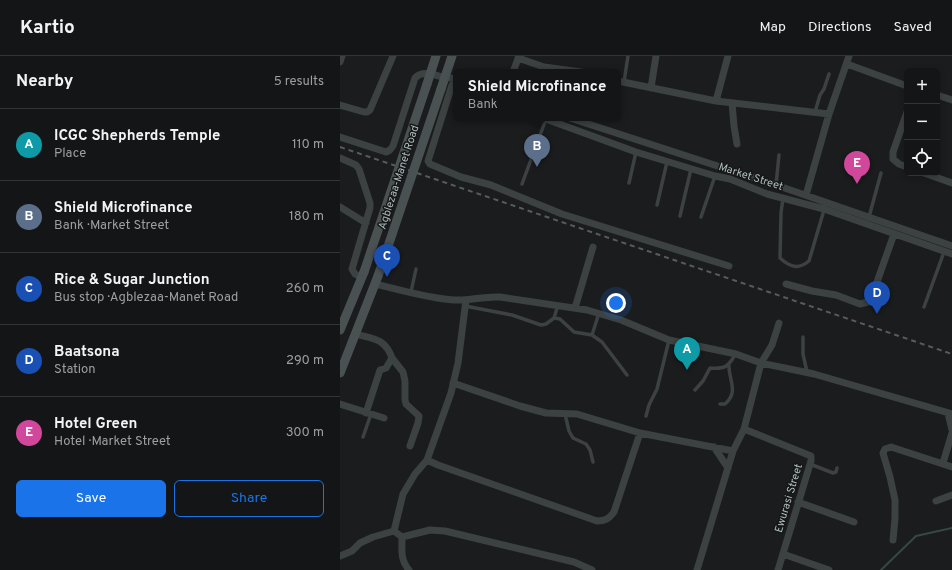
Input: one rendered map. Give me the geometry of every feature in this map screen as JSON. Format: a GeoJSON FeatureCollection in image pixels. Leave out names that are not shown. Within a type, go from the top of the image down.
{"type":"FeatureCollection","features":[{"type":"Feature","properties":{"kind":"main road","name":"Agblezaa-Manet Road"},"geometry":{"type":"LineString","coordinates":[[340,330],[363,275],[436,56]]}},
{"type":"Feature","properties":{"kind":"main road","name":"Agblezaa-Manet Road"},"geometry":{"type":"LineString","coordinates":[[340,373],[377,280],[440,88],[452,56]]}},
{"type":"Feature","properties":{"kind":"street"},"geometry":{"type":"LineString","coordinates":[[340,62],[342,56]]}},
{"type":"Feature","properties":{"kind":"street"},"geometry":{"type":"LineString","coordinates":[[340,105],[364,112],[370,110],[393,56]]}},
{"type":"Feature","properties":{"kind":"street"},"geometry":{"type":"LineString","coordinates":[[651,88],[656,56]]}},
{"type":"Feature","properties":{"kind":"street"},"geometry":{"type":"LineString","coordinates":[[716,101],[728,56]]}},
{"type":"Feature","properties":{"kind":"street"},"geometry":{"type":"LineString","coordinates":[[806,195],[829,114],[849,56]]}},
{"type":"Feature","properties":{"kind":"street"},"geometry":{"type":"LineString","coordinates":[[514,69],[518,57],[544,67],[559,69]]}},
{"type":"Feature","properties":{"kind":"street"},"geometry":{"type":"LineString","coordinates":[[846,64],[904,85]]}},
{"type":"Feature","properties":{"kind":"street"},"geometry":{"type":"LineString","coordinates":[[340,137],[386,152],[393,146],[416,78],[418,76],[430,73],[444,77],[453,82]]}},
{"type":"Feature","properties":{"kind":"street"},"geometry":{"type":"LineString","coordinates":[[621,82],[716,101],[829,114]]}},
{"type":"Feature","properties":{"kind":"street"},"geometry":{"type":"LineString","coordinates":[[453,89],[428,161],[430,164],[460,177],[490,185],[562,214],[729,266]]}},
{"type":"Feature","properties":{"kind":"street"},"geometry":{"type":"LineString","coordinates":[[940,96],[952,100]]}},
{"type":"Feature","properties":{"kind":"street"},"geometry":{"type":"LineString","coordinates":[[732,103],[737,144]]}},
{"type":"Feature","properties":{"kind":"street","name":"Market Street"},"geometry":{"type":"LineString","coordinates":[[553,121],[636,152],[730,180],[767,194],[824,209],[952,254]]}},
{"type":"Feature","properties":{"kind":"street","name":"Market Street"},"geometry":{"type":"LineString","coordinates":[[579,121],[806,195],[952,246]]}},
{"type":"Feature","properties":{"kind":"street"},"geometry":{"type":"LineString","coordinates":[[904,121],[893,152],[893,159],[904,166]]}},
{"type":"Feature","properties":{"kind":"street"},"geometry":{"type":"LineString","coordinates":[[340,158],[356,165],[359,169],[370,203],[366,223],[352,269],[352,272],[355,274],[363,275]]}},
{"type":"Feature","properties":{"kind":"street"},"geometry":{"type":"LineString","coordinates":[[932,176],[952,183]]}},
{"type":"Feature","properties":{"kind":"street"},"geometry":{"type":"LineString","coordinates":[[340,207],[366,223]]}},
{"type":"Feature","properties":{"kind":"street"},"geometry":{"type":"LineString","coordinates":[[786,284],[812,291],[836,295],[860,304],[868,302],[872,296],[894,234]]}},
{"type":"Feature","properties":{"kind":"street"},"geometry":{"type":"LineString","coordinates":[[575,308],[593,246]]}},
{"type":"Feature","properties":{"kind":"street"},"geometry":{"type":"LineString","coordinates":[[377,280],[411,292],[466,303],[490,297],[500,297],[599,313],[669,340],[736,354],[761,363],[807,373],[950,413],[952,432],[942,463]]}},
{"type":"Feature","properties":{"kind":"street"},"geometry":{"type":"LineString","coordinates":[[394,531],[403,494],[415,474],[427,460],[451,393],[458,363],[466,303]]}},
{"type":"Feature","properties":{"kind":"street"},"geometry":{"type":"LineString","coordinates":[[697,570],[733,451],[744,429],[761,363],[772,345],[779,323]]}},
{"type":"Feature","properties":{"kind":"street"},"geometry":{"type":"LineString","coordinates":[[355,334],[379,340],[403,372],[405,381],[404,400],[406,404],[419,416],[410,446]]}},
{"type":"Feature","properties":{"kind":"street"},"geometry":{"type":"LineString","coordinates":[[368,414],[380,370],[386,368],[392,358]]}},
{"type":"Feature","properties":{"kind":"street"},"geometry":{"type":"LineString","coordinates":[[453,383],[520,406],[546,413],[577,414],[640,433],[733,451]]}},
{"type":"Feature","properties":{"kind":"street"},"geometry":{"type":"LineString","coordinates":[[340,404],[384,418]]}},
{"type":"Feature","properties":{"kind":"street","name":"Ewurasi Street"},"geometry":{"type":"LineString","coordinates":[[744,429],[810,456],[810,464],[778,570]]}},
{"type":"Feature","properties":{"kind":"street"},"geometry":{"type":"LineString","coordinates":[[427,460],[597,521],[604,521],[610,518],[614,512],[640,433]]}},
{"type":"Feature","properties":{"kind":"street"},"geometry":{"type":"LineString","coordinates":[[714,447],[728,468]]}},
{"type":"Feature","properties":{"kind":"street"},"geometry":{"type":"LineString","coordinates":[[893,540],[895,505],[890,477],[883,452],[885,449],[891,447],[952,467]]}},
{"type":"Feature","properties":{"kind":"street"},"geometry":{"type":"LineString","coordinates":[[936,501],[952,496]]}},
{"type":"Feature","properties":{"kind":"street"},"geometry":{"type":"LineString","coordinates":[[798,502],[854,522]]}},
{"type":"Feature","properties":{"kind":"street"},"geometry":{"type":"LineString","coordinates":[[340,556],[352,551],[360,544],[373,537],[394,531],[402,536],[430,530],[445,531],[574,562],[592,570]]}},
{"type":"Feature","properties":{"kind":"street"},"geometry":{"type":"LineString","coordinates":[[402,536],[401,557],[406,569]]}},
{"type":"Feature","properties":{"kind":"street"},"geometry":{"type":"LineString","coordinates":[[783,554],[829,570]]}},
{"type":"Feature","properties":{"kind":"lane"},"geometry":{"type":"LineString","coordinates":[[621,82],[628,56]]}},
{"type":"Feature","properties":{"kind":"lane"},"geometry":{"type":"LineString","coordinates":[[815,112],[829,74]]}},
{"type":"Feature","properties":{"kind":"lane"},"geometry":{"type":"LineString","coordinates":[[522,184],[544,121]]}},
{"type":"Feature","properties":{"kind":"lane"},"geometry":{"type":"LineString","coordinates":[[629,184],[636,152]]}},
{"type":"Feature","properties":{"kind":"lane"},"geometry":{"type":"LineString","coordinates":[[776,185],[779,156]]}},
{"type":"Feature","properties":{"kind":"lane"},"geometry":{"type":"LineString","coordinates":[[657,204],[668,161]]}},
{"type":"Feature","properties":{"kind":"lane"},"geometry":{"type":"LineString","coordinates":[[680,216],[691,169]]}},
{"type":"Feature","properties":{"kind":"lane"},"geometry":{"type":"LineString","coordinates":[[868,217],[881,173]]}},
{"type":"Feature","properties":{"kind":"lane"},"geometry":{"type":"LineString","coordinates":[[701,217],[715,176]]}},
{"type":"Feature","properties":{"kind":"lane"},"geometry":{"type":"LineString","coordinates":[[783,198],[781,213],[780,258],[786,263],[795,266],[803,266],[809,261],[824,209]]}},
{"type":"Feature","properties":{"kind":"lane"},"geometry":{"type":"LineString","coordinates":[[924,307],[944,252]]}},
{"type":"Feature","properties":{"kind":"lane"},"geometry":{"type":"LineString","coordinates":[[411,292],[416,269]]}},
{"type":"Feature","properties":{"kind":"lane"},"geometry":{"type":"LineString","coordinates":[[466,303],[512,315],[541,325],[546,324],[554,318],[558,306]]}},
{"type":"Feature","properties":{"kind":"lane"},"geometry":{"type":"LineString","coordinates":[[592,335],[599,313]]}},
{"type":"Feature","properties":{"kind":"lane"},"geometry":{"type":"LineString","coordinates":[[554,318],[560,320],[574,332],[592,335],[602,342],[627,375]]}},
{"type":"Feature","properties":{"kind":"lane"},"geometry":{"type":"LineString","coordinates":[[803,337],[803,354],[807,373]]}},
{"type":"Feature","properties":{"kind":"lane"},"geometry":{"type":"LineString","coordinates":[[646,416],[649,405],[658,389],[669,340]]}},
{"type":"Feature","properties":{"kind":"lane"},"geometry":{"type":"LineString","coordinates":[[720,404],[725,404],[732,394],[733,385],[729,373],[729,366],[736,354]]}},
{"type":"Feature","properties":{"kind":"lane"},"geometry":{"type":"LineString","coordinates":[[695,390],[704,381],[710,368],[720,369],[729,366]]}},
{"type":"Feature","properties":{"kind":"lane"},"geometry":{"type":"LineString","coordinates":[[363,437],[368,414]]}},
{"type":"Feature","properties":{"kind":"lane"},"geometry":{"type":"LineString","coordinates":[[565,414],[568,430],[573,438],[586,444],[590,450],[593,462]]}},
{"type":"Feature","properties":{"kind":"lane"},"geometry":{"type":"LineString","coordinates":[[810,464],[833,473],[836,472],[837,468]]}},
{"type":"Feature","properties":{"kind":"waterway"},"geometry":{"type":"LineString","coordinates":[[881,570],[916,536],[952,528]]}},
{"type":"Feature","properties":{"kind":"railway"},"geometry":{"type":"LineString","coordinates":[[340,147],[952,354]]}},
{"type":"Feature","properties":{"kind":"place","name":"Shield Microfinance"},"geometry":{"type":"Point","coordinates":[537,167]}},
{"type":"Feature","properties":{"kind":"place","name":"Hotel Green"},"geometry":{"type":"Point","coordinates":[857,184]}},
{"type":"Feature","properties":{"kind":"place","name":"Rice & Sugar Junction"},"geometry":{"type":"Point","coordinates":[387,277]}},
{"type":"Feature","properties":{"kind":"place","name":"Baatsona"},"geometry":{"type":"Point","coordinates":[877,314]}},
{"type":"Feature","properties":{"kind":"place","name":"ICGC Shepherds Temple"},"geometry":{"type":"Point","coordinates":[687,370]}}]}
